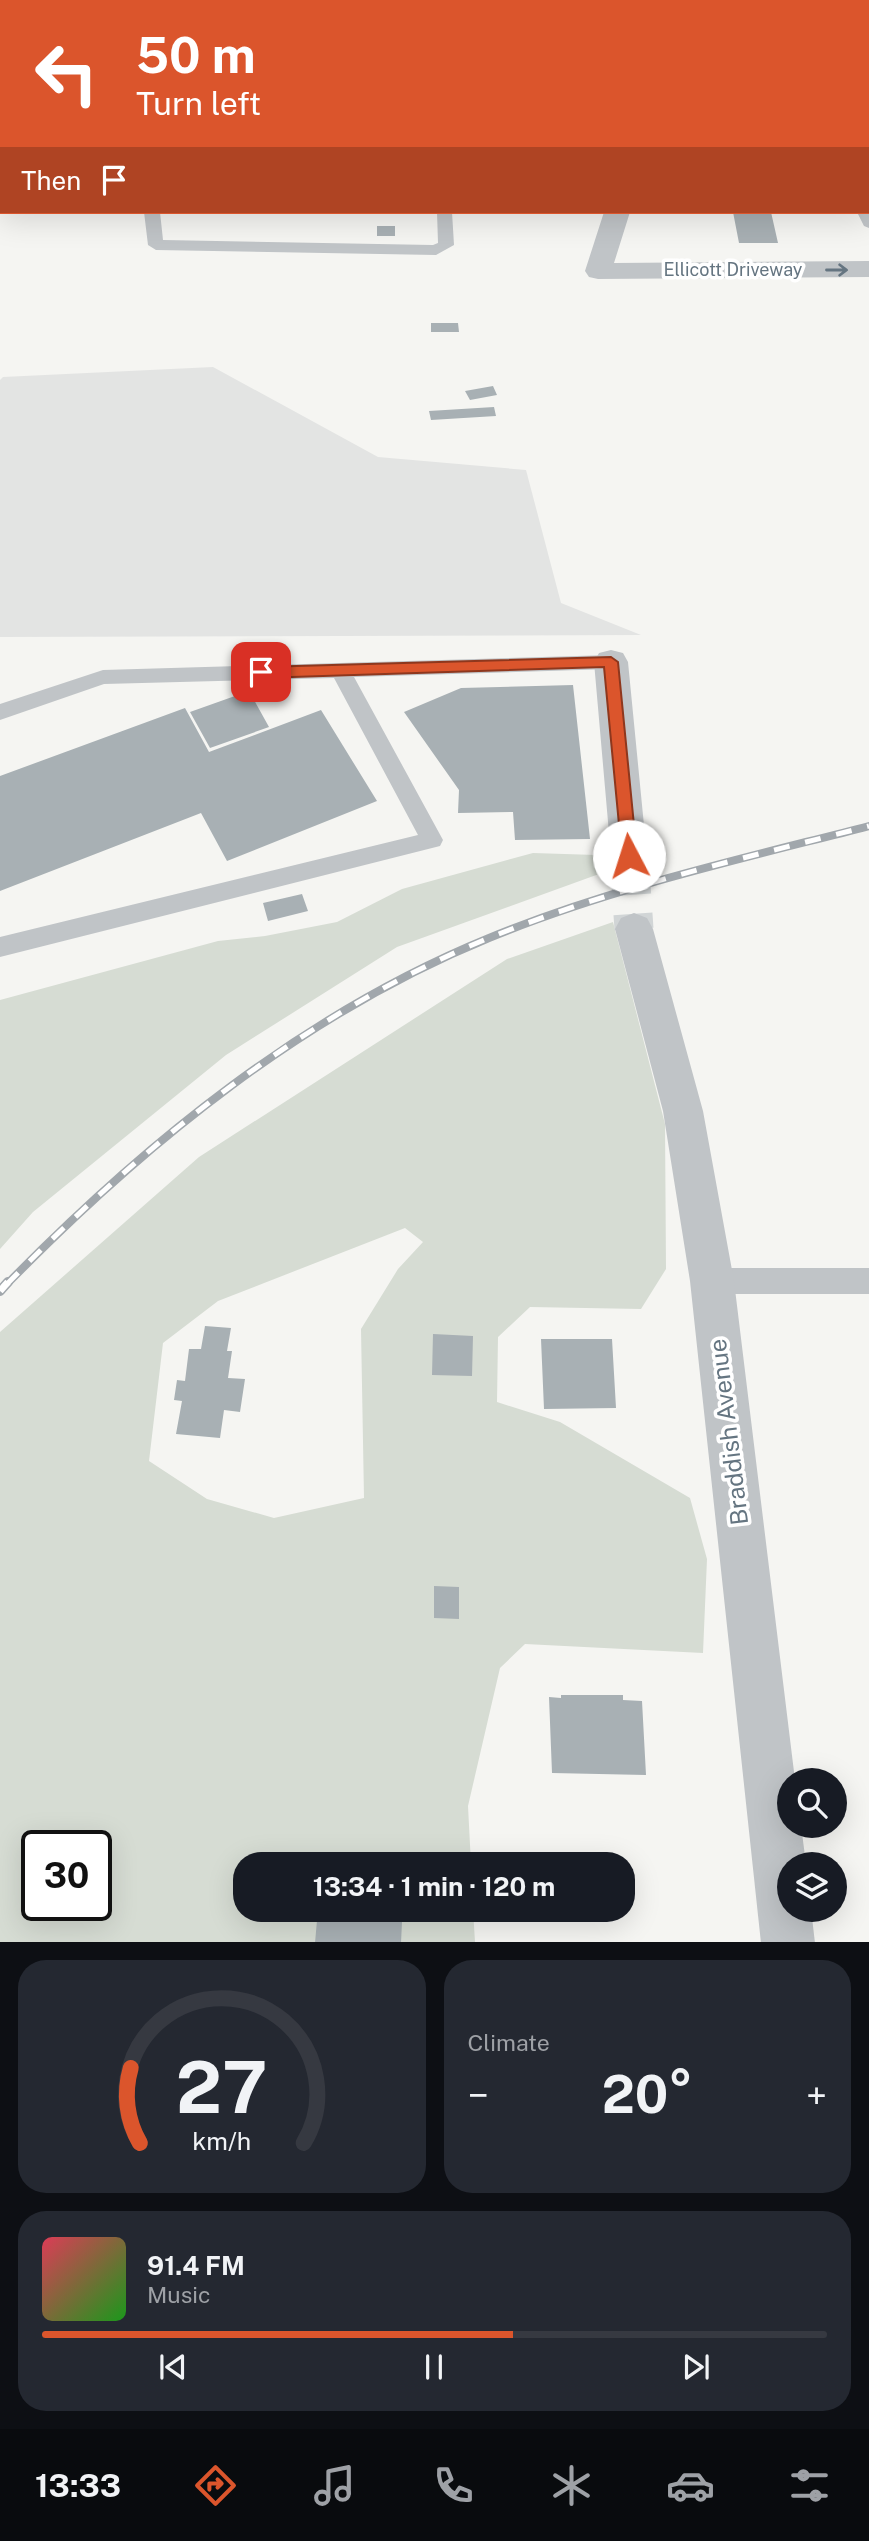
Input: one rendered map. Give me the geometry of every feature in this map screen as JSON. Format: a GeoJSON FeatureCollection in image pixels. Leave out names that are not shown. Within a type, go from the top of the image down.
{"type":"FeatureCollection","features":[{"type":"Feature","properties":{"kind":"street","name":"Ellicott Driveway"},"geometry":{"type":"LineString","coordinates":[[616,214],[598,271],[869,269]]}},
{"type":"Feature","properties":{"kind":"street"},"geometry":{"type":"LineString","coordinates":[[611,662],[629,856]]}},
{"type":"Feature","properties":{"kind":"street","name":"Braddish Avenue"},"geometry":{"type":"LineString","coordinates":[[634,929],[683,1111],[712,1281],[788,1942]]}},
{"type":"Feature","properties":{"kind":"lane"},"geometry":{"type":"LineString","coordinates":[[152,214],[156,245],[436,250],[446,244],[446,214]]}},
{"type":"Feature","properties":{"kind":"lane"},"geometry":{"type":"LineString","coordinates":[[0,712],[103,677],[611,662]]}},
{"type":"Feature","properties":{"kind":"lane"},"geometry":{"type":"LineString","coordinates":[[0,947],[432,840],[340,670]]}},
{"type":"Feature","properties":{"kind":"lane"},"geometry":{"type":"LineString","coordinates":[[712,1281],[869,1281]]}},
{"type":"Feature","properties":{"kind":"shaded area"},"geometry":{"type":"Polygon","coordinates":[[[213,367],[378,457],[526,470],[561,603],[641,635],[0,637],[0,380],[3,377],[213,367]]]}},
{"type":"Feature","properties":{"kind":"shaded area"},"geometry":{"type":"Polygon","coordinates":[[[533,853],[596,855],[599,874],[397,947],[226,1055],[33,1212],[0,1249],[0,1000],[218,941],[265,936],[337,922],[402,889],[533,853]]]}},
{"type":"Feature","properties":{"kind":"shaded area"},"geometry":{"type":"Polygon","coordinates":[[[613,922],[665,1124],[666,1269],[641,1309],[530,1307],[498,1337],[497,1402],[560,1422],[690,1498],[707,1559],[703,1653],[525,1644],[500,1668],[468,1806],[470,1852],[233,1852],[233,1922],[474,1922],[475,1942],[0,1942],[0,1332],[199,1157],[507,959],[613,922]],[[405,1228],[218,1301],[163,1343],[149,1461],[207,1499],[274,1518],[364,1498],[361,1329],[398,1269],[423,1242],[405,1228]]]}},
{"type":"Feature","properties":{"kind":"building"},"geometry":{"type":"Polygon","coordinates":[[[733,214],[771,214],[778,243],[739,243],[733,214]]]}},
{"type":"Feature","properties":{"kind":"building"},"geometry":{"type":"Polygon","coordinates":[[[377,226],[395,226],[395,236],[377,236],[377,226]]]}},
{"type":"Feature","properties":{"kind":"building"},"geometry":{"type":"Polygon","coordinates":[[[431,323],[458,323],[459,332],[431,332],[431,323]]]}},
{"type":"Feature","properties":{"kind":"building"},"geometry":{"type":"Polygon","coordinates":[[[493,386],[497,395],[470,400],[465,391],[493,386]]]}},
{"type":"Feature","properties":{"kind":"building"},"geometry":{"type":"Polygon","coordinates":[[[494,407],[496,416],[431,420],[429,411],[494,407]]]}},
{"type":"Feature","properties":{"kind":"building"},"geometry":{"type":"Polygon","coordinates":[[[573,685],[590,839],[515,840],[513,812],[458,813],[459,790],[404,712],[461,688],[573,685]]]}},
{"type":"Feature","properties":{"kind":"building"},"geometry":{"type":"Polygon","coordinates":[[[249,691],[269,727],[210,748],[190,712],[249,691]]]}},
{"type":"Feature","properties":{"kind":"building"},"geometry":{"type":"Polygon","coordinates":[[[185,708],[209,752],[321,710],[377,801],[227,861],[201,813],[0,891],[0,776],[185,708]]]}},
{"type":"Feature","properties":{"kind":"building"},"geometry":{"type":"Polygon","coordinates":[[[302,894],[308,911],[268,921],[263,903],[302,894]]]}},
{"type":"Feature","properties":{"kind":"building"},"geometry":{"type":"Polygon","coordinates":[[[205,1326],[231,1328],[227,1351],[232,1351],[228,1378],[245,1379],[240,1412],[224,1410],[220,1438],[176,1434],[182,1401],[174,1400],[177,1380],[185,1381],[189,1349],[201,1349],[205,1326]]]}},
{"type":"Feature","properties":{"kind":"building"},"geometry":{"type":"Polygon","coordinates":[[[433,1334],[473,1336],[472,1376],[432,1375],[433,1334]]]}},
{"type":"Feature","properties":{"kind":"building"},"geometry":{"type":"Polygon","coordinates":[[[541,1339],[612,1339],[616,1408],[544,1409],[541,1339]]]}},
{"type":"Feature","properties":{"kind":"building"},"geometry":{"type":"Polygon","coordinates":[[[434,1586],[459,1587],[459,1619],[434,1618],[434,1586]]]}},
{"type":"Feature","properties":{"kind":"building"},"geometry":{"type":"Polygon","coordinates":[[[561,1695],[623,1695],[623,1700],[642,1701],[646,1775],[552,1773],[549,1697],[561,1698],[561,1695]]]}},
{"type":"Feature","properties":{"kind":"building"},"geometry":{"type":"Polygon","coordinates":[[[317,1922],[402,1922],[401,1942],[315,1942],[317,1922]]]}},
{"type":"Feature","properties":{"kind":"tunnel"},"geometry":{"type":"LineString","coordinates":[[629,856],[634,929]]}},
{"type":"Feature","properties":{"kind":"railway"},"geometry":{"type":"LineString","coordinates":[[7,1284],[115,1181],[172,1132],[292,1043],[355,1004],[421,969],[535,920],[629,889],[869,826]]}},
{"type":"Feature","properties":{"kind":"railway"},"geometry":{"type":"LineString","coordinates":[[0,1291],[8,1282]]}},
{"type":"Feature","properties":{"kind":"route"},"geometry":{"type":"LineString","coordinates":[[261,672],[611,662],[629,856]]}}]}
